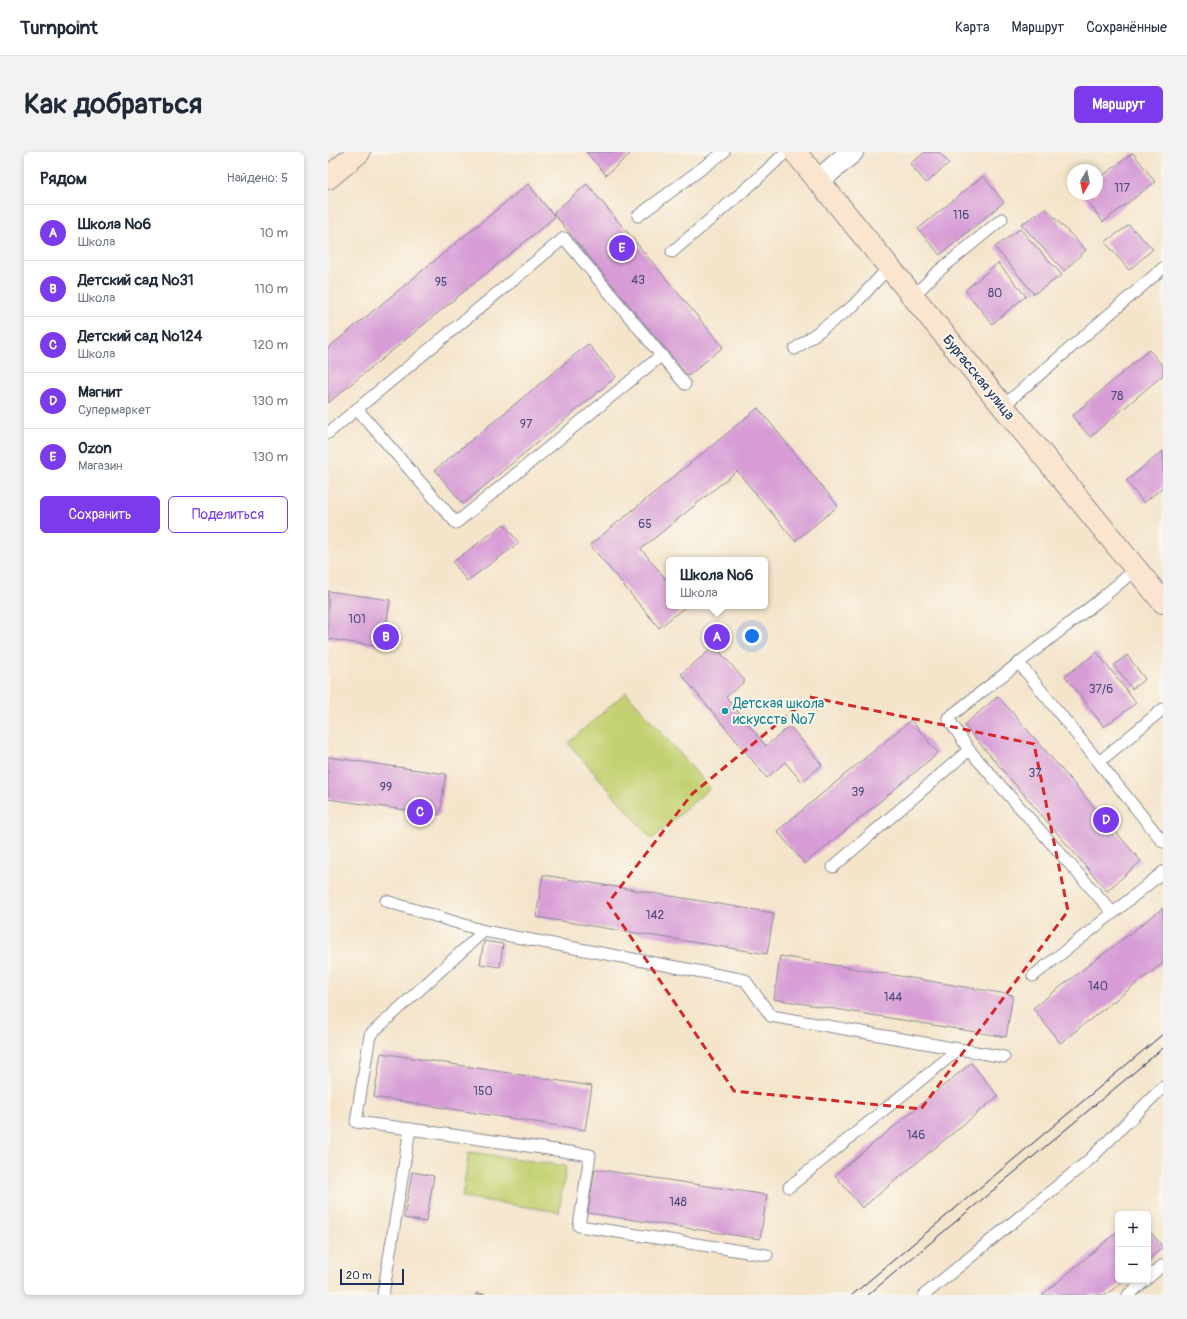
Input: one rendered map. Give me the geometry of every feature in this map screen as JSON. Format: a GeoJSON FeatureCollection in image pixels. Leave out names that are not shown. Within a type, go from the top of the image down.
{"type":"FeatureCollection","features":[{"type":"Feature","properties":{"kind":"street"},"geometry":{"type":"LineString","coordinates":[[328,178],[359,152]]}},
{"type":"Feature","properties":{"kind":"street","name":"Бургасская улица"},"geometry":{"type":"LineString","coordinates":[[795,152],[1162,597]]}},
{"type":"Feature","properties":{"kind":"street"},"geometry":{"type":"LineString","coordinates":[[818,181],[852,152]]}},
{"type":"Feature","properties":{"kind":"lane"},"geometry":{"type":"LineString","coordinates":[[638,216],[724,152]]}},
{"type":"Feature","properties":{"kind":"lane"},"geometry":{"type":"LineString","coordinates":[[672,252],[753,183],[786,152]]}},
{"type":"Feature","properties":{"kind":"lane"},"geometry":{"type":"LineString","coordinates":[[913,296],[936,274],[1002,219]]}},
{"type":"Feature","properties":{"kind":"lane"},"geometry":{"type":"LineString","coordinates":[[328,433],[564,238],[685,384]]}},
{"type":"Feature","properties":{"kind":"lane"},"geometry":{"type":"LineString","coordinates":[[796,349],[853,306],[890,266]]}},
{"type":"Feature","properties":{"kind":"lane"},"geometry":{"type":"LineString","coordinates":[[1003,406],[1163,268]]}},
{"type":"Feature","properties":{"kind":"lane"},"geometry":{"type":"LineString","coordinates":[[357,409],[456,523],[662,355]]}},
{"type":"Feature","properties":{"kind":"lane"},"geometry":{"type":"LineString","coordinates":[[1113,913],[969,750],[948,718],[1137,568]]}},
{"type":"Feature","properties":{"kind":"lane"},"geometry":{"type":"LineString","coordinates":[[1019,663],[1163,842]]}},
{"type":"Feature","properties":{"kind":"lane"},"geometry":{"type":"LineString","coordinates":[[1099,762],[1163,709]]}},
{"type":"Feature","properties":{"kind":"lane"},"geometry":{"type":"LineString","coordinates":[[833,867],[969,750]]}},
{"type":"Feature","properties":{"kind":"lane"},"geometry":{"type":"LineString","coordinates":[[1033,976],[1163,872]]}},
{"type":"Feature","properties":{"kind":"lane"},"geometry":{"type":"LineString","coordinates":[[386,901],[484,931],[745,980],[771,1016],[1004,1057]]}},
{"type":"Feature","properties":{"kind":"lane"},"geometry":{"type":"LineString","coordinates":[[484,931],[370,1035],[356,1122],[590,1155],[579,1226],[767,1255]]}},
{"type":"Feature","properties":{"kind":"lane"},"geometry":{"type":"LineString","coordinates":[[789,1187],[959,1049]]}},
{"type":"Feature","properties":{"kind":"lane"},"geometry":{"type":"LineString","coordinates":[[924,1295],[1089,1160],[1163,1087]]}},
{"type":"Feature","properties":{"kind":"lane"},"geometry":{"type":"LineString","coordinates":[[383,1295],[410,1129]]}},
{"type":"Feature","properties":{"kind":"lane"},"geometry":{"type":"LineString","coordinates":[[1151,1276],[1163,1265]]}},
{"type":"Feature","properties":{"kind":"lane"},"geometry":{"type":"LineString","coordinates":[[1128,1295],[1142,1283]]}},
{"type":"Feature","properties":{"kind":"highlighted area"},"geometry":{"type":"Polygon","coordinates":[[[810,697],[1034,744],[1068,911],[921,1109],[734,1091],[608,903],[692,794],[810,697]]]}},
{"type":"Feature","properties":{"kind":"green space"},"geometry":{"type":"Polygon","coordinates":[[[626,692],[710,788],[652,839],[568,743],[626,692]]]}},
{"type":"Feature","properties":{"kind":"green space"},"geometry":{"type":"Polygon","coordinates":[[[469,1152],[566,1166],[559,1212],[462,1197],[469,1152]]]}},
{"type":"Feature","properties":{"kind":"building"},"geometry":{"type":"Polygon","coordinates":[[[586,152],[628,152],[630,154],[606,175],[586,152]]]}},
{"type":"Feature","properties":{"kind":"building"},"geometry":{"type":"Polygon","coordinates":[[[925,152],[939,152],[949,163],[926,183],[910,164],[925,152]]]}},
{"type":"Feature","properties":{"kind":"building"},"geometry":{"type":"Polygon","coordinates":[[[1133,153],[1155,182],[1103,222],[1086,200],[1103,200],[1103,176],[1133,153]]]}},
{"type":"Feature","properties":{"kind":"building"},"geometry":{"type":"Polygon","coordinates":[[[983,176],[1004,202],[940,255],[918,229],[983,176]]]}},
{"type":"Feature","properties":{"kind":"building"},"geometry":{"type":"Polygon","coordinates":[[[528,184],[555,217],[328,403],[328,348],[528,184]]]}},
{"type":"Feature","properties":{"kind":"building"},"geometry":{"type":"Polygon","coordinates":[[[587,184],[723,347],[688,376],[553,213],[587,184]]]}},
{"type":"Feature","properties":{"kind":"building"},"geometry":{"type":"Polygon","coordinates":[[[1046,209],[1086,250],[1064,271],[1021,224],[1046,209]]]}},
{"type":"Feature","properties":{"kind":"building"},"geometry":{"type":"Polygon","coordinates":[[[1129,225],[1153,249],[1129,270],[1105,242],[1129,225]]]}},
{"type":"Feature","properties":{"kind":"building"},"geometry":{"type":"Polygon","coordinates":[[[1020,229],[1062,275],[1034,294],[995,247],[1020,229]]]}},
{"type":"Feature","properties":{"kind":"building"},"geometry":{"type":"Polygon","coordinates":[[[998,263],[1026,296],[992,324],[965,290],[998,263]]]}},
{"type":"Feature","properties":{"kind":"building"},"geometry":{"type":"Polygon","coordinates":[[[588,344],[616,377],[463,504],[435,470],[588,344]]]}},
{"type":"Feature","properties":{"kind":"building"},"geometry":{"type":"Polygon","coordinates":[[[1149,350],[1163,366],[1163,375],[1090,437],[1072,416],[1149,350]]]}},
{"type":"Feature","properties":{"kind":"building"},"geometry":{"type":"Polygon","coordinates":[[[758,408],[838,506],[795,541],[737,471],[641,549],[666,579],[666,609],[682,609],[659,628],[590,545],[758,408]]]}},
{"type":"Feature","properties":{"kind":"building"},"geometry":{"type":"Polygon","coordinates":[[[1163,451],[1163,487],[1144,503],[1126,481],[1163,451]]]}},
{"type":"Feature","properties":{"kind":"building"},"geometry":{"type":"Polygon","coordinates":[[[504,524],[519,543],[467,581],[453,562],[504,524]]]}},
{"type":"Feature","properties":{"kind":"building"},"geometry":{"type":"Polygon","coordinates":[[[328,591],[390,600],[383,647],[328,639],[328,591]]]}},
{"type":"Feature","properties":{"kind":"building","name":"Детская школа искусств №7"},"geometry":{"type":"Polygon","coordinates":[[[715,646],[745,681],[726,697],[766,746],[790,726],[822,765],[802,782],[785,762],[767,778],[681,674],[715,646]]]}},
{"type":"Feature","properties":{"kind":"building"},"geometry":{"type":"Polygon","coordinates":[[[1097,652],[1136,703],[1104,727],[1065,676],[1097,652]]]}},
{"type":"Feature","properties":{"kind":"building"},"geometry":{"type":"Polygon","coordinates":[[[1127,655],[1145,679],[1132,689],[1114,665],[1127,655]]]}},
{"type":"Feature","properties":{"kind":"building"},"geometry":{"type":"Polygon","coordinates":[[[998,696],[1141,861],[1107,891],[964,725],[998,696]]]}},
{"type":"Feature","properties":{"kind":"building"},"geometry":{"type":"Polygon","coordinates":[[[911,720],[938,753],[805,864],[777,831],[911,720]]]}},
{"type":"Feature","properties":{"kind":"building"},"geometry":{"type":"Polygon","coordinates":[[[328,757],[446,774],[440,815],[328,799],[328,757]]]}},
{"type":"Feature","properties":{"kind":"building"},"geometry":{"type":"Polygon","coordinates":[[[543,875],[774,913],[767,954],[536,917],[543,875]]]}},
{"type":"Feature","properties":{"kind":"building"},"geometry":{"type":"Polygon","coordinates":[[[1163,908],[1163,963],[1060,1043],[1033,1008],[1163,908]]]}},
{"type":"Feature","properties":{"kind":"building"},"geometry":{"type":"Polygon","coordinates":[[[484,941],[503,944],[500,967],[480,964],[484,941]]]}},
{"type":"Feature","properties":{"kind":"building"},"geometry":{"type":"Polygon","coordinates":[[[780,956],[1013,995],[1006,1037],[774,999],[780,956]]]}},
{"type":"Feature","properties":{"kind":"building"},"geometry":{"type":"Polygon","coordinates":[[[381,1053],[592,1086],[585,1130],[374,1097],[381,1053]]]}},
{"type":"Feature","properties":{"kind":"building"},"geometry":{"type":"Polygon","coordinates":[[[971,1063],[998,1096],[862,1208],[835,1175],[971,1063]]]}},
{"type":"Feature","properties":{"kind":"building"},"geometry":{"type":"Polygon","coordinates":[[[595,1169],[767,1195],[760,1239],[588,1213],[595,1169]]]}},
{"type":"Feature","properties":{"kind":"building"},"geometry":{"type":"Polygon","coordinates":[[[412,1172],[434,1176],[426,1222],[404,1218],[412,1172]]]}},
{"type":"Feature","properties":{"kind":"building"},"geometry":{"type":"Polygon","coordinates":[[[1151,1233],[1163,1247],[1151,1257],[1151,1233]]]}},
{"type":"Feature","properties":{"kind":"building"},"geometry":{"type":"Polygon","coordinates":[[[1115,1234],[1115,1283],[1120,1283],[1106,1295],[1042,1295],[1115,1234]]]}},
{"type":"Feature","properties":{"kind":"building"},"geometry":{"type":"Polygon","coordinates":[[[476,1293],[485,1294],[485,1295],[475,1295],[476,1293]]]}},
{"type":"Feature","properties":{"kind":"tram line"},"geometry":{"type":"LineString","coordinates":[[852,1295],[1163,1034]]}},
{"type":"Feature","properties":{"kind":"tram line"},"geometry":{"type":"LineString","coordinates":[[868,1295],[1163,1048]]}},
{"type":"Feature","properties":{"kind":"place","name":"Ozon"},"geometry":{"type":"Point","coordinates":[622,248]}},
{"type":"Feature","properties":{"kind":"place","name":"Детский сад №31"},"geometry":{"type":"Point","coordinates":[386,637]}},
{"type":"Feature","properties":{"kind":"place","name":"Школа №6"},"geometry":{"type":"Point","coordinates":[717,637]}},
{"type":"Feature","properties":{"kind":"place","name":"Детская школа искусств №7"},"geometry":{"type":"Point","coordinates":[725,711]}},
{"type":"Feature","properties":{"kind":"place","name":"Детский сад №124"},"geometry":{"type":"Point","coordinates":[420,812]}},
{"type":"Feature","properties":{"kind":"place","name":"Магнит"},"geometry":{"type":"Point","coordinates":[1106,820]}}]}
